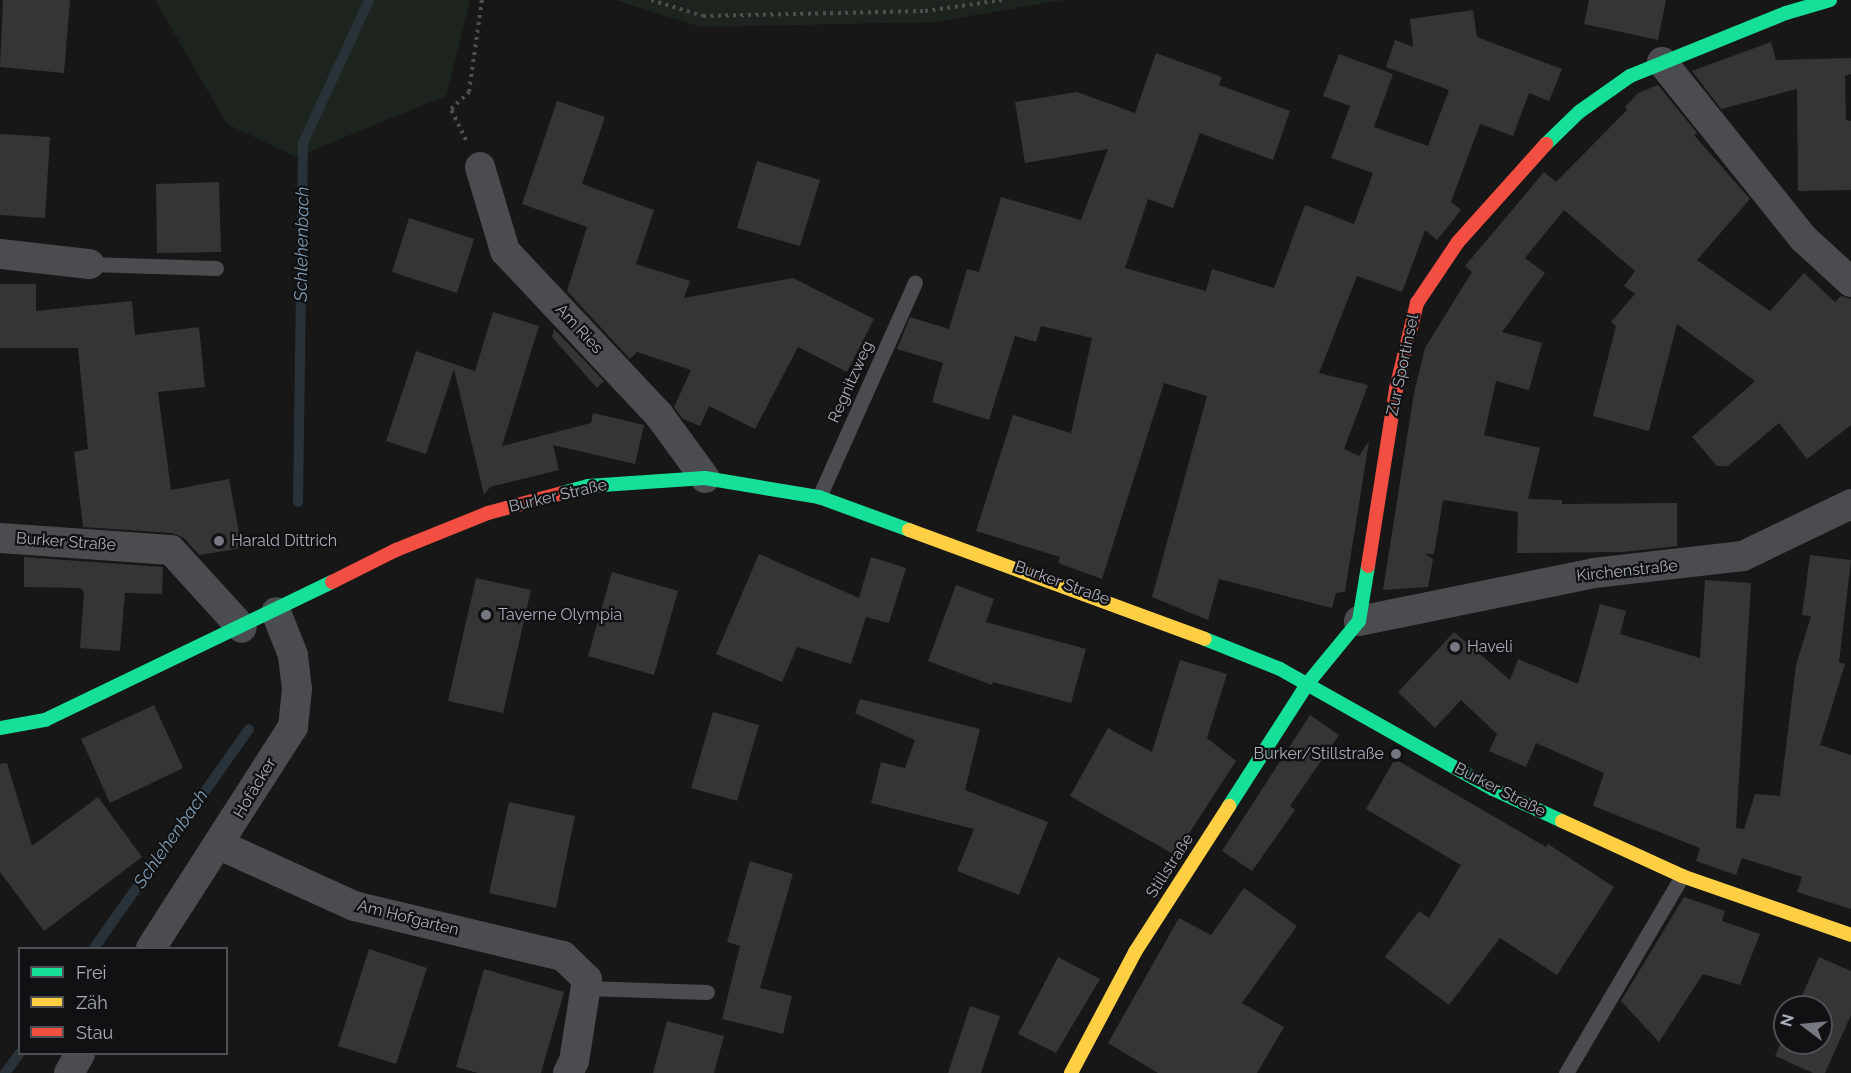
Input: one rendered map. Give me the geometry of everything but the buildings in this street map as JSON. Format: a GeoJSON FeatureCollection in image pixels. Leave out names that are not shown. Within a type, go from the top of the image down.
{"type":"FeatureCollection","features":[{"type":"Feature","properties":{"kind":"main road","name":"Zur Sportinsel"},"geometry":{"type":"LineString","coordinates":[[1359,621],[1395,389],[1417,303],[1458,242],[1520,169],[1579,112],[1630,76],[1830,0]]}},
{"type":"Feature","properties":{"kind":"main road","name":"Burker Straße"},"geometry":{"type":"LineString","coordinates":[[0,729],[45,720],[276,612],[396,550],[488,513],[588,486],[705,478],[819,497],[1050,578],[1308,683],[1492,789],[1682,876],[1851,935]]}},
{"type":"Feature","properties":{"kind":"main road"},"geometry":{"type":"LineString","coordinates":[[1308,683],[1359,621]]}},
{"type":"Feature","properties":{"kind":"main road","name":"Stillstraße"},"geometry":{"type":"LineString","coordinates":[[1071,1073],[1135,952],[1308,683]]}},
{"type":"Feature","properties":{"kind":"street"},"geometry":{"type":"LineString","coordinates":[[1662,62],[1803,238],[1851,282]]}},
{"type":"Feature","properties":{"kind":"street","name":"Am Ries"},"geometry":{"type":"LineString","coordinates":[[480,167],[505,251],[659,415],[705,478]]}},
{"type":"Feature","properties":{"kind":"street"},"geometry":{"type":"LineString","coordinates":[[0,254],[89,264]]}},
{"type":"Feature","properties":{"kind":"street","name":"Kirchenstraße"},"geometry":{"type":"LineString","coordinates":[[1359,621],[1594,573],[1743,556],[1851,504]]}},
{"type":"Feature","properties":{"kind":"street","name":"Burker Straße"},"geometry":{"type":"LineString","coordinates":[[0,538],[171,550],[242,628]]}},
{"type":"Feature","properties":{"kind":"street","name":"Hofäcker"},"geometry":{"type":"LineString","coordinates":[[152,947],[220,845],[293,727],[297,689],[293,655],[276,612]]}},
{"type":"Feature","properties":{"kind":"street","name":"Am Hofgarten"},"geometry":{"type":"LineString","coordinates":[[220,845],[354,906],[563,956],[587,979],[586,988]]}},
{"type":"Feature","properties":{"kind":"street"},"geometry":{"type":"LineString","coordinates":[[568,1073],[574,1061],[586,988]]}},
{"type":"Feature","properties":{"kind":"street"},"geometry":{"type":"LineString","coordinates":[[69,1073],[79,1055]]}},
{"type":"Feature","properties":{"kind":"lane"},"geometry":{"type":"LineString","coordinates":[[89,264],[216,268]]}},
{"type":"Feature","properties":{"kind":"lane","name":"Regnitzweg"},"geometry":{"type":"LineString","coordinates":[[819,497],[915,282]]}},
{"type":"Feature","properties":{"kind":"lane"},"geometry":{"type":"LineString","coordinates":[[1566,1073],[1682,876]]}},
{"type":"Feature","properties":{"kind":"lane"},"geometry":{"type":"LineString","coordinates":[[586,988],[707,992]]}},
{"type":"Feature","properties":{"kind":"path"},"geometry":{"type":"LineString","coordinates":[[480,167],[451,109],[469,92],[482,0]]}},
{"type":"Feature","properties":{"kind":"path"},"geometry":{"type":"LineString","coordinates":[[651,0],[703,16],[925,11],[1002,0]]}},
{"type":"Feature","properties":{"kind":"shaded area"},"geometry":{"type":"Polygon","coordinates":[[[155,0],[470,0],[446,96],[296,157],[227,124],[155,0]]]}},
{"type":"Feature","properties":{"kind":"shaded area"},"geometry":{"type":"Polygon","coordinates":[[[615,0],[1064,0],[934,22],[701,27],[615,0]]]}},
{"type":"Feature","properties":{"kind":"waterway","name":"Schlehenbach"},"geometry":{"type":"LineString","coordinates":[[298,502],[303,143],[369,0]]}},
{"type":"Feature","properties":{"kind":"waterway","name":"Schlehenbach"},"geometry":{"type":"LineString","coordinates":[[95,947],[249,729]]}},
{"type":"Feature","properties":{"kind":"waterway","name":"Schlehenbach"},"geometry":{"type":"LineString","coordinates":[[5,1073],[18,1055]]}},
{"type":"Feature","properties":{"kind":"traffic: fast"},"geometry":{"type":"LineString","coordinates":[[1546,144],[1579,112],[1630,76],[1786,13],[1830,0]]}},
{"type":"Feature","properties":{"kind":"traffic: fast"},"geometry":{"type":"LineString","coordinates":[[562,493],[588,486],[705,478],[819,497],[909,530]]}},
{"type":"Feature","properties":{"kind":"traffic: fast"},"geometry":{"type":"LineString","coordinates":[[1229,806],[1308,683],[1359,621],[1368,566]]}},
{"type":"Feature","properties":{"kind":"traffic: fast"},"geometry":{"type":"LineString","coordinates":[[0,728],[45,720],[332,582]]}},
{"type":"Feature","properties":{"kind":"traffic: fast"},"geometry":{"type":"LineString","coordinates":[[1205,639],[1280,669],[1493,789],[1562,821]]}},
{"type":"Feature","properties":{"kind":"traffic: slow"},"geometry":{"type":"LineString","coordinates":[[909,530],[1205,639]]}},
{"type":"Feature","properties":{"kind":"traffic: slow"},"geometry":{"type":"LineString","coordinates":[[1071,1073],[1135,952],[1229,806]]}},
{"type":"Feature","properties":{"kind":"traffic: slow"},"geometry":{"type":"LineString","coordinates":[[1562,821],[1682,876],[1851,935]]}},
{"type":"Feature","properties":{"kind":"traffic: jam"},"geometry":{"type":"LineString","coordinates":[[1368,566],[1396,389],[1417,303],[1458,242],[1546,144]]}},
{"type":"Feature","properties":{"kind":"traffic: jam"},"geometry":{"type":"LineString","coordinates":[[332,582],[396,550],[488,513],[562,493]]}},
{"type":"Feature","properties":{"kind":"place","name":"Harald Dittrich"},"geometry":{"type":"Point","coordinates":[219,541]}},
{"type":"Feature","properties":{"kind":"place","name":"Taverne Olympia"},"geometry":{"type":"Point","coordinates":[486,615]}},
{"type":"Feature","properties":{"kind":"place","name":"Haveli"},"geometry":{"type":"Point","coordinates":[1455,647]}},
{"type":"Feature","properties":{"kind":"place","name":"Burker/Stillstraße"},"geometry":{"type":"Point","coordinates":[1396,754]}}]}
